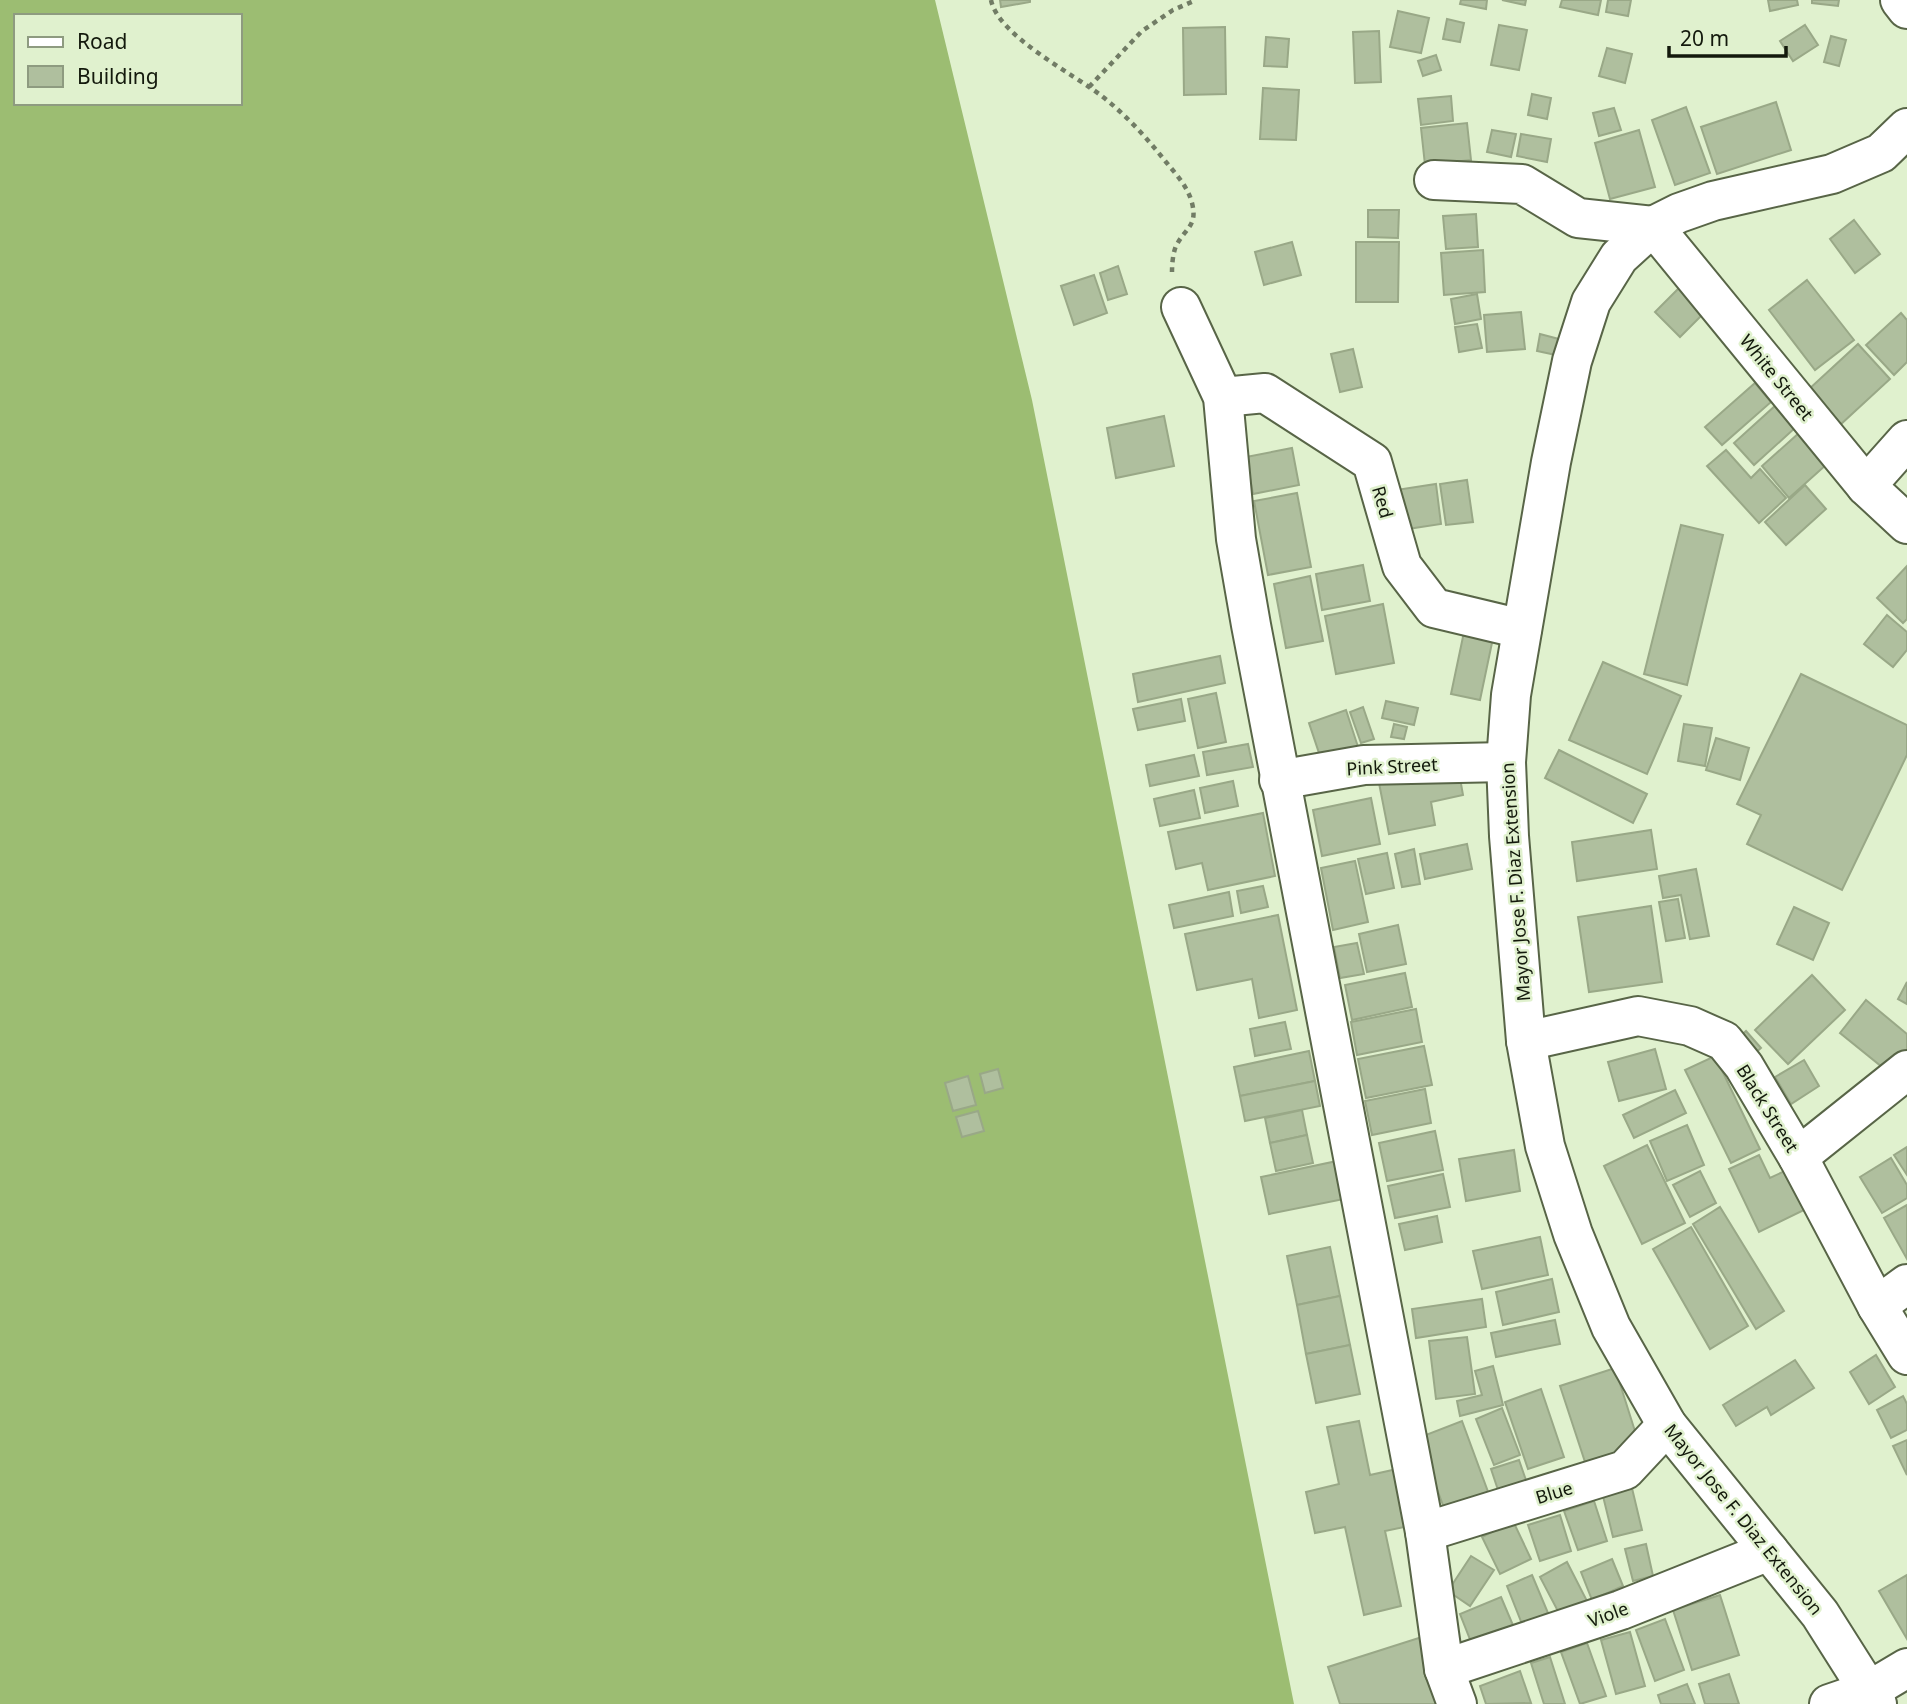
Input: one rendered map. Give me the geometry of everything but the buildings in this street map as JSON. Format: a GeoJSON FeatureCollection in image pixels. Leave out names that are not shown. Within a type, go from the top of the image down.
{"type":"FeatureCollection","features":[{"type":"Feature","properties":{"kind":"street"},"geometry":{"type":"LineString","coordinates":[[1900,0],[1907,9]]}},
{"type":"Feature","properties":{"kind":"street","name":"Mayor Jose F. Diaz Extension"},"geometry":{"type":"LineString","coordinates":[[1873,1697],[1820,1614],[1667,1425],[1611,1327],[1573,1234],[1545,1146],[1527,1041],[1509,836],[1506,762],[1511,695],[1551,462],[1572,361],[1591,302],[1619,257],[1653,226],[1679,213],[1713,201],[1832,174],[1881,153],[1907,128]]}},
{"type":"Feature","properties":{"kind":"street"},"geometry":{"type":"LineString","coordinates":[[1434,180],[1522,184],[1578,218],[1653,226]]}},
{"type":"Feature","properties":{"kind":"street","name":"White Street"},"geometry":{"type":"LineString","coordinates":[[1653,226],[1867,486],[1907,524]]}},
{"type":"Feature","properties":{"kind":"street"},"geometry":{"type":"LineString","coordinates":[[1181,307],[1223,397],[1236,539],[1279,780],[1425,1532],[1451,1687]]}},
{"type":"Feature","properties":{"kind":"street","name":"Red"},"geometry":{"type":"LineString","coordinates":[[1223,397],[1265,393],[1372,463],[1402,566],[1434,608],[1522,629]]}},
{"type":"Feature","properties":{"kind":"street"},"geometry":{"type":"LineString","coordinates":[[1867,486],[1907,440]]}},
{"type":"Feature","properties":{"kind":"street","name":"Pink Street"},"geometry":{"type":"LineString","coordinates":[[1279,780],[1364,765],[1506,762]]}},
{"type":"Feature","properties":{"kind":"street","name":"Black Street"},"geometry":{"type":"LineString","coordinates":[[1527,1041],[1638,1016],[1690,1026],[1724,1041],[1744,1066],[1798,1157],[1877,1306],[1907,1355]]}},
{"type":"Feature","properties":{"kind":"street"},"geometry":{"type":"LineString","coordinates":[[1798,1157],[1907,1070]]}},
{"type":"Feature","properties":{"kind":"street"},"geometry":{"type":"LineString","coordinates":[[1877,1306],[1907,1284]]}},
{"type":"Feature","properties":{"kind":"street","name":"Blue"},"geometry":{"type":"LineString","coordinates":[[1425,1532],[1625,1470],[1667,1425]]}},
{"type":"Feature","properties":{"kind":"street","name":"Viole"},"geometry":{"type":"LineString","coordinates":[[1451,1687],[1621,1609],[1769,1551]]}},
{"type":"Feature","properties":{"kind":"street"},"geometry":{"type":"LineString","coordinates":[[1829,1704],[1873,1697],[1907,1668]]}},
{"type":"Feature","properties":{"kind":"path"},"geometry":{"type":"LineString","coordinates":[[991,0],[993,12],[1029,47],[1089,88],[1143,133],[1182,182],[1192,200],[1194,218],[1176,246],[1172,263],[1172,284],[1181,307]]}},
{"type":"Feature","properties":{"kind":"path"},"geometry":{"type":"LineString","coordinates":[[1089,88],[1142,31],[1173,10],[1196,0]]}},
{"type":"Feature","properties":{"kind":"green space"},"geometry":{"type":"Polygon","coordinates":[[[0,0],[935,0],[1032,400],[1294,1704],[0,1704],[0,0]]]}}]}
